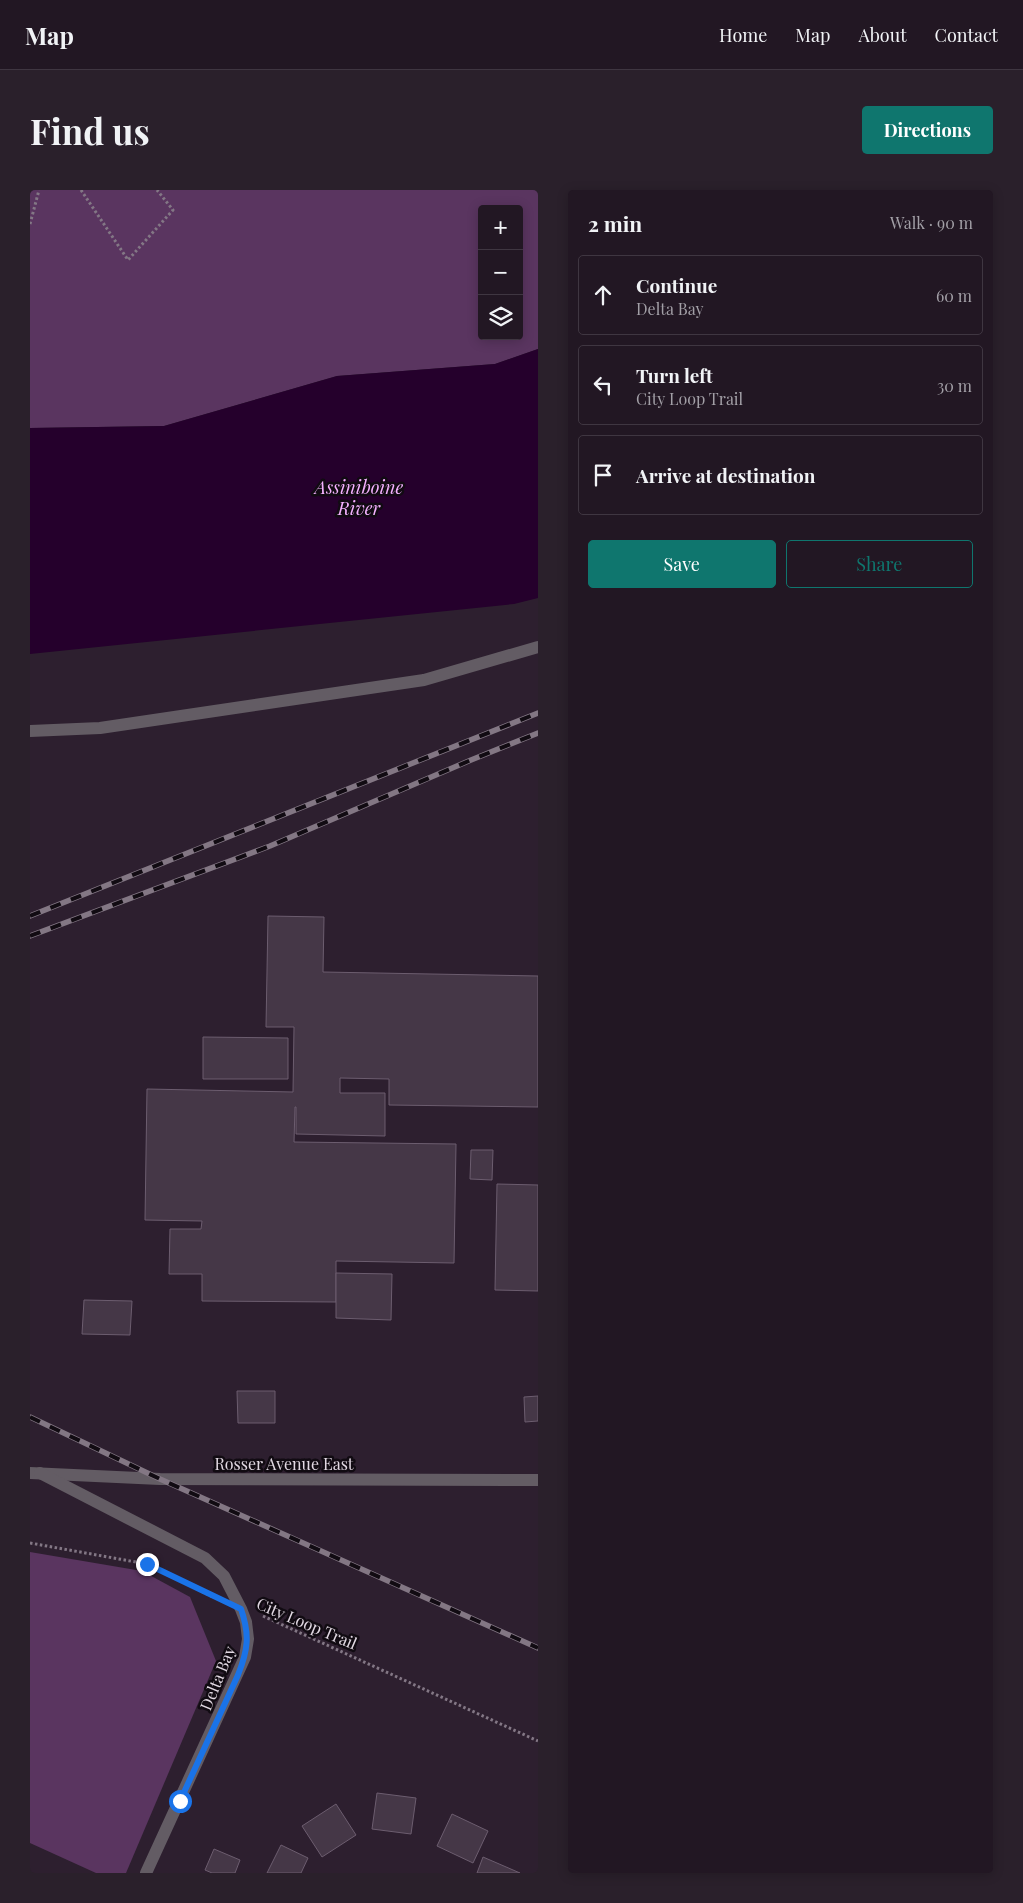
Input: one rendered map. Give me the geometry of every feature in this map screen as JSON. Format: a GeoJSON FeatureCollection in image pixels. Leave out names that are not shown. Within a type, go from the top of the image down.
{"type":"FeatureCollection","features":[{"type":"Feature","properties":{"kind":"street"},"geometry":{"type":"LineString","coordinates":[[30,731],[100,728],[424,680],[538,646]]}},
{"type":"Feature","properties":{"kind":"street","name":"Rosser Avenue East"},"geometry":{"type":"LineString","coordinates":[[35,1473],[160,1479],[538,1480]]}},
{"type":"Feature","properties":{"kind":"street","name":"Delta Bay"},"geometry":{"type":"LineString","coordinates":[[35,1473],[205,1558],[224,1576],[246,1622],[248,1639],[245,1657],[146,1873]]}},
{"type":"Feature","properties":{"kind":"path"},"geometry":{"type":"LineString","coordinates":[[30,224],[38,190]]}},
{"type":"Feature","properties":{"kind":"path"},"geometry":{"type":"LineString","coordinates":[[81,190],[128,260],[172,210],[158,190]]}},
{"type":"Feature","properties":{"kind":"path","name":"City Loop Trail"},"geometry":{"type":"LineString","coordinates":[[30,1543],[147,1564],[241,1609],[255,1612],[538,1741]]}},
{"type":"Feature","properties":{"kind":"shaded area"},"geometry":{"type":"Polygon","coordinates":[[[30,190],[538,190],[538,349],[495,364],[337,376],[164,426],[30,428],[30,190]]]}},
{"type":"Feature","properties":{"kind":"shaded area"},"geometry":{"type":"Polygon","coordinates":[[[30,1552],[142,1571],[190,1597],[216,1661],[126,1873],[96,1873],[30,1843],[30,1552]]]}},
{"type":"Feature","properties":{"kind":"water","name":"Assiniboine River"},"geometry":{"type":"Polygon","coordinates":[[[538,349],[538,598],[514,604],[30,654],[30,428],[164,426],[337,376],[495,364],[538,349]]]}},
{"type":"Feature","properties":{"kind":"building"},"geometry":{"type":"Polygon","coordinates":[[[268,916],[324,917],[323,972],[538,976],[538,1107],[389,1105],[389,1079],[340,1078],[340,1093],[385,1093],[385,1136],[296,1134],[295,1107],[294,1142],[456,1144],[454,1263],[336,1261],[336,1302],[202,1301],[202,1274],[169,1274],[170,1229],[201,1229],[202,1221],[145,1220],[147,1089],[293,1092],[294,1027],[266,1027],[268,916]]]}},
{"type":"Feature","properties":{"kind":"building"},"geometry":{"type":"Polygon","coordinates":[[[203,1037],[288,1038],[288,1079],[203,1079],[203,1037]]]}},
{"type":"Feature","properties":{"kind":"building"},"geometry":{"type":"Polygon","coordinates":[[[471,1150],[493,1150],[492,1180],[470,1179],[471,1150]]]}},
{"type":"Feature","properties":{"kind":"building"},"geometry":{"type":"Polygon","coordinates":[[[497,1184],[538,1185],[538,1291],[495,1290],[497,1184]]]}},
{"type":"Feature","properties":{"kind":"building"},"geometry":{"type":"Polygon","coordinates":[[[336,1273],[392,1274],[391,1320],[336,1318],[336,1273]]]}},
{"type":"Feature","properties":{"kind":"building"},"geometry":{"type":"Polygon","coordinates":[[[84,1300],[132,1301],[130,1335],[82,1334],[84,1300]]]}},
{"type":"Feature","properties":{"kind":"building"},"geometry":{"type":"Polygon","coordinates":[[[237,1391],[275,1391],[275,1423],[238,1423],[237,1391]]]}},
{"type":"Feature","properties":{"kind":"building"},"geometry":{"type":"Polygon","coordinates":[[[538,1396],[538,1421],[525,1422],[524,1397],[538,1396]]]}},
{"type":"Feature","properties":{"kind":"building"},"geometry":{"type":"Polygon","coordinates":[[[377,1793],[416,1798],[411,1834],[372,1829],[377,1793]]]}},
{"type":"Feature","properties":{"kind":"building"},"geometry":{"type":"Polygon","coordinates":[[[336,1804],[356,1835],[322,1857],[302,1826],[336,1804]]]}},
{"type":"Feature","properties":{"kind":"building"},"geometry":{"type":"Polygon","coordinates":[[[452,1814],[488,1831],[473,1863],[437,1846],[452,1814]]]}},
{"type":"Feature","properties":{"kind":"building"},"geometry":{"type":"Polygon","coordinates":[[[281,1845],[308,1858],[301,1873],[267,1873],[281,1845]]]}},
{"type":"Feature","properties":{"kind":"building"},"geometry":{"type":"Polygon","coordinates":[[[214,1849],[240,1860],[235,1873],[212,1873],[205,1870],[214,1849]]]}},
{"type":"Feature","properties":{"kind":"building"},"geometry":{"type":"Polygon","coordinates":[[[483,1857],[520,1873],[477,1873],[483,1857]]]}},
{"type":"Feature","properties":{"kind":"railway"},"geometry":{"type":"LineString","coordinates":[[30,916],[538,713]]}},
{"type":"Feature","properties":{"kind":"railway"},"geometry":{"type":"LineString","coordinates":[[30,936],[270,846],[538,733]]}},
{"type":"Feature","properties":{"kind":"railway"},"geometry":{"type":"LineString","coordinates":[[30,1417],[160,1479],[538,1648]]}},
{"type":"Feature","properties":{"kind":"route"},"geometry":{"type":"LineString","coordinates":[[147,1564],[241,1609],[246,1622],[248,1639],[245,1657],[180,1801]]}}]}
